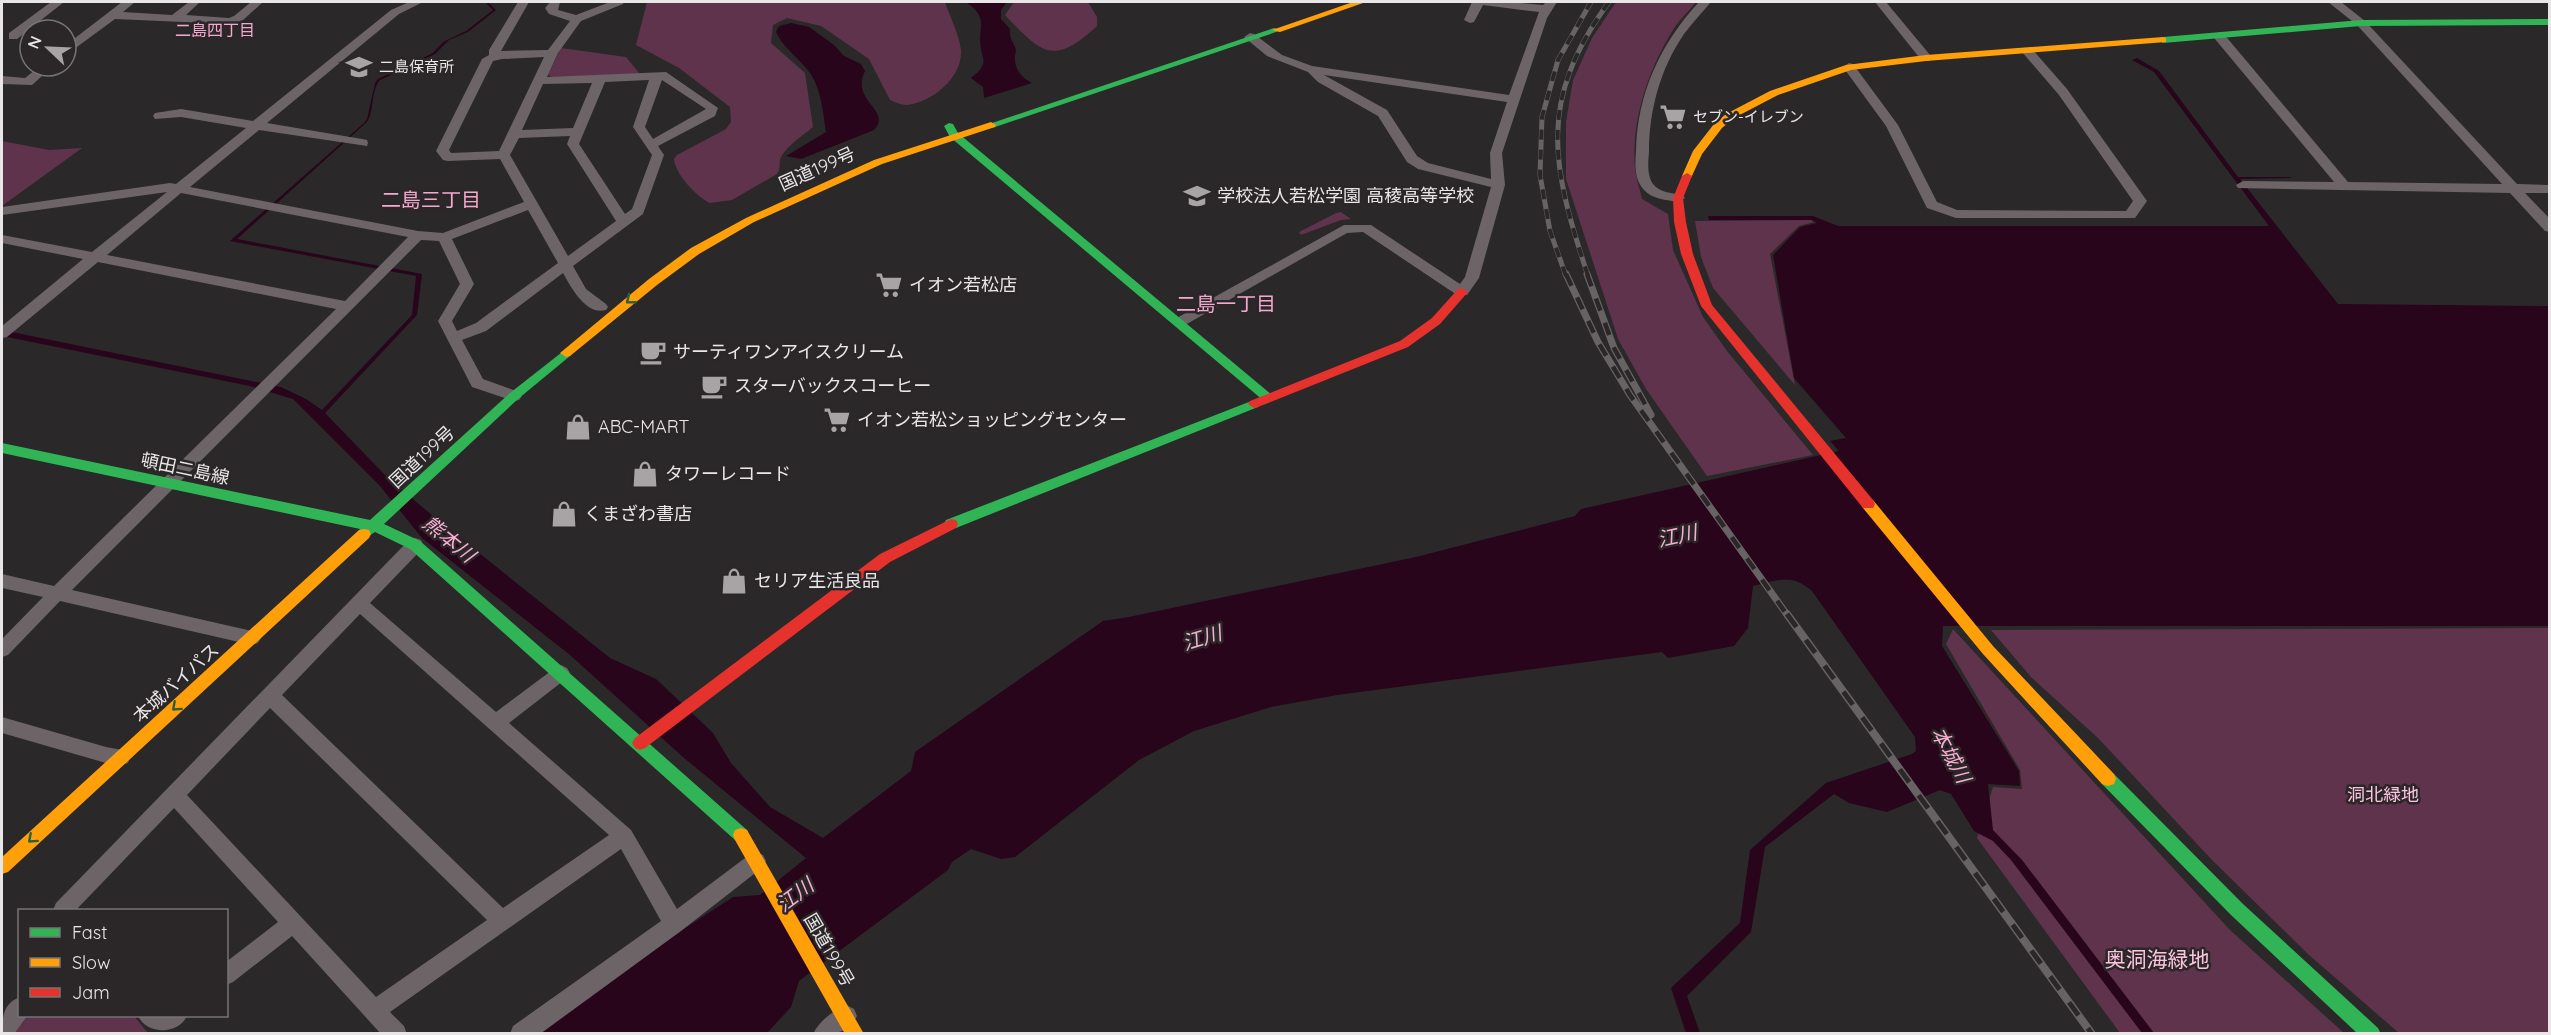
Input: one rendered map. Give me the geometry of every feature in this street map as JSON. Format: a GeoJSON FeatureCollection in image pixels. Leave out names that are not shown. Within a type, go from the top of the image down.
{"type":"FeatureCollection","features":[{"type":"Feature","properties":{"kind":"main road","name":"国道199号"},"geometry":{"type":"LineString","coordinates":[[509,394],[695,251],[750,220],[817,187],[951,131],[1330,2]]}},
{"type":"Feature","properties":{"kind":"main road","name":"国道199号"},"geometry":{"type":"LineString","coordinates":[[846,1018],[738,830],[415,545],[368,525],[601,307],[689,245],[764,202],[810,178],[872,152],[951,131],[1361,2]]}},
{"type":"Feature","properties":{"kind":"main road"},"geometry":{"type":"LineString","coordinates":[[2372,1034],[2260,934],[2150,825],[1988,650],[1818,446],[1707,306],[1687,254],[1680,222],[1678,198],[1697,153],[1718,126],[1730,116],[1774,93],[1849,67],[1926,58],[2028,52],[2361,23],[2550,22]]}},
{"type":"Feature","properties":{"kind":"main road"},"geometry":{"type":"LineString","coordinates":[[951,131],[1268,398]]}},
{"type":"Feature","properties":{"kind":"main road"},"geometry":{"type":"LineString","coordinates":[[640,743],[885,558],[958,521],[1404,344],[1444,315],[1462,292]]}},
{"type":"Feature","properties":{"kind":"main road","name":"頓田二島線"},"geometry":{"type":"LineString","coordinates":[[2,448],[368,525]]}},
{"type":"Feature","properties":{"kind":"main road","name":"本城バイパス"},"geometry":{"type":"LineString","coordinates":[[2,849],[113,756],[368,525]]}},
{"type":"Feature","properties":{"kind":"main road","name":"本城バイパス"},"geometry":{"type":"LineString","coordinates":[[2,867],[113,756]]}},
{"type":"Feature","properties":{"kind":"street"},"geometry":{"type":"LineString","coordinates":[[8,36],[58,2]]}},
{"type":"Feature","properties":{"kind":"street"},"geometry":{"type":"LineString","coordinates":[[78,36],[113,15],[129,2]]}},
{"type":"Feature","properties":{"kind":"street"},"geometry":{"type":"LineString","coordinates":[[176,18],[195,2]]}},
{"type":"Feature","properties":{"kind":"street"},"geometry":{"type":"LineString","coordinates":[[113,15],[229,21],[238,19],[257,2]]}},
{"type":"Feature","properties":{"kind":"street"},"geometry":{"type":"LineString","coordinates":[[2,333],[257,125],[396,7],[417,2]]}},
{"type":"Feature","properties":{"kind":"street"},"geometry":{"type":"LineString","coordinates":[[495,57],[495,50],[523,2]]}},
{"type":"Feature","properties":{"kind":"street"},"geometry":{"type":"LineString","coordinates":[[555,2],[551,8],[553,12],[577,19]]}},
{"type":"Feature","properties":{"kind":"street"},"geometry":{"type":"LineString","coordinates":[[504,155],[552,53],[577,19],[619,2]]}},
{"type":"Feature","properties":{"kind":"street"},"geometry":{"type":"LineString","coordinates":[[1678,198],[1657,193],[1646,185],[1643,175],[1641,138],[1650,97],[1661,65],[1676,34],[1705,2]]}},
{"type":"Feature","properties":{"kind":"street"},"geometry":{"type":"LineString","coordinates":[[1880,2],[1926,58]]}},
{"type":"Feature","properties":{"kind":"street"},"geometry":{"type":"LineString","coordinates":[[2334,2],[2361,23],[2550,228]]}},
{"type":"Feature","properties":{"kind":"street"},"geometry":{"type":"LineString","coordinates":[[1180,322],[1344,229],[1366,228],[1462,292],[1472,278],[1498,185],[1496,153],[1541,18],[1549,5],[1477,3],[1470,20]]}},
{"type":"Feature","properties":{"kind":"street"},"geometry":{"type":"LineString","coordinates":[[2219,36],[2345,188]]}},
{"type":"Feature","properties":{"kind":"street"},"geometry":{"type":"LineString","coordinates":[[1251,37],[1271,55],[1283,62],[1310,69],[1514,99]]}},
{"type":"Feature","properties":{"kind":"street"},"geometry":{"type":"LineString","coordinates":[[1849,67],[1892,126],[1932,205],[1956,214],[2130,215],[2140,201],[2063,92],[2028,52]]}},
{"type":"Feature","properties":{"kind":"street"},"geometry":{"type":"LineString","coordinates":[[504,155],[448,157],[442,152],[488,59],[552,53]]}},
{"type":"Feature","properties":{"kind":"street"},"geometry":{"type":"LineString","coordinates":[[1310,69],[1322,79],[1383,113],[1412,159],[1423,166],[1498,185]]}},
{"type":"Feature","properties":{"kind":"street"},"geometry":{"type":"LineString","coordinates":[[453,338],[481,327],[638,211],[658,155],[639,127],[657,76]]}},
{"type":"Feature","properties":{"kind":"street"},"geometry":{"type":"LineString","coordinates":[[538,81],[666,76],[712,108],[711,113],[651,145]]}},
{"type":"Feature","properties":{"kind":"street"},"geometry":{"type":"LineString","coordinates":[[2,80],[28,82],[33,78]]}},
{"type":"Feature","properties":{"kind":"street"},"geometry":{"type":"LineString","coordinates":[[600,79],[573,144],[622,222]]}},
{"type":"Feature","properties":{"kind":"street"},"geometry":{"type":"LineString","coordinates":[[159,116],[181,113],[362,143]]}},
{"type":"Feature","properties":{"kind":"street"},"geometry":{"type":"LineString","coordinates":[[513,134],[578,132]]}},
{"type":"Feature","properties":{"kind":"street"},"geometry":{"type":"LineString","coordinates":[[504,155],[581,292],[601,307]]}},
{"type":"Feature","properties":{"kind":"street"},"geometry":{"type":"LineString","coordinates":[[2243,185],[2550,189]]}},
{"type":"Feature","properties":{"kind":"street"},"geometry":{"type":"LineString","coordinates":[[2,211],[170,187],[418,236],[444,237],[531,205]]}},
{"type":"Feature","properties":{"kind":"street"},"geometry":{"type":"LineString","coordinates":[[2,650],[165,484],[418,236]]}},
{"type":"Feature","properties":{"kind":"street"},"geometry":{"type":"LineString","coordinates":[[444,237],[467,284],[445,321],[477,382],[509,394]]}},
{"type":"Feature","properties":{"kind":"street"},"geometry":{"type":"LineString","coordinates":[[2,239],[348,306]]}},
{"type":"Feature","properties":{"kind":"street"},"geometry":{"type":"LineString","coordinates":[[65,909],[415,545]]}},
{"type":"Feature","properties":{"kind":"street"},"geometry":{"type":"LineString","coordinates":[[2,581],[246,636]]}},
{"type":"Feature","properties":{"kind":"street"},"geometry":{"type":"LineString","coordinates":[[359,603],[624,836],[674,924]]}},
{"type":"Feature","properties":{"kind":"street"},"geometry":{"type":"LineString","coordinates":[[495,723],[561,673]]}},
{"type":"Feature","properties":{"kind":"street"},"geometry":{"type":"LineString","coordinates":[[271,697],[503,922]]}},
{"type":"Feature","properties":{"kind":"street"},"geometry":{"type":"LineString","coordinates":[[2,725],[113,756]]}},
{"type":"Feature","properties":{"kind":"street"},"geometry":{"type":"LineString","coordinates":[[174,794],[396,1034]]}},
{"type":"Feature","properties":{"kind":"street"},"geometry":{"type":"LineString","coordinates":[[375,1010],[624,836]]}},
{"type":"Feature","properties":{"kind":"street"},"geometry":{"type":"LineString","coordinates":[[521,1034],[759,866]]}},
{"type":"Feature","properties":{"kind":"street"},"geometry":{"type":"LineString","coordinates":[[228,973],[294,922]]}},
{"type":"Feature","properties":{"kind":"street"},"geometry":{"type":"LineString","coordinates":[[2,1032],[18,1010]]}},
{"type":"Feature","properties":{"kind":"street"},"geometry":{"type":"LineString","coordinates":[[150,1017],[153,1020],[174,1017]]}},
{"type":"Feature","properties":{"kind":"street"},"geometry":{"type":"LineString","coordinates":[[824,1034],[846,1018]]}},
{"type":"Feature","properties":{"kind":"green space"},"geometry":{"type":"Polygon","coordinates":[[[647,2],[945,2],[958,38],[961,50],[960,60],[952,78],[936,93],[927,99],[907,105],[890,100],[869,59],[821,26],[787,18],[773,25],[771,43],[805,73],[813,127],[785,151],[777,174],[732,200],[710,203],[699,196],[688,184],[678,171],[674,159],[677,155],[726,129],[731,122],[730,107],[679,68],[636,45],[647,2]]]}},
{"type":"Feature","properties":{"kind":"green space"},"geometry":{"type":"Polygon","coordinates":[[[1014,2],[1088,2],[1097,17],[1097,26],[1069,47],[1058,51],[1048,50],[1028,39],[1005,15],[1014,2]]]}},
{"type":"Feature","properties":{"kind":"green space"},"geometry":{"type":"Polygon","coordinates":[[[1616,2],[1696,2],[1675,26],[1664,45],[1643,96],[1634,150],[1642,199],[1668,214],[1673,250],[1703,317],[1727,351],[1813,455],[1707,476],[1646,389],[1618,339],[1566,179],[1566,122],[1573,80],[1592,38],[1616,2]]]}},
{"type":"Feature","properties":{"kind":"green space"},"geometry":{"type":"Polygon","coordinates":[[[561,48],[626,57],[640,74],[552,77],[548,75],[561,48]]]}},
{"type":"Feature","properties":{"kind":"green space"},"geometry":{"type":"Polygon","coordinates":[[[2,141],[49,150],[82,148],[2,206],[2,141]]]}},
{"type":"Feature","properties":{"kind":"green space"},"geometry":{"type":"Polygon","coordinates":[[[1341,212],[1351,219],[1341,220],[1301,235],[1299,232],[1336,213],[1341,212]]]}},
{"type":"Feature","properties":{"kind":"green space"},"geometry":{"type":"Polygon","coordinates":[[[1811,220],[1814,222],[1799,226],[1770,254],[1795,385],[1713,288],[1701,257],[1695,221],[1811,220]]]}},
{"type":"Feature","properties":{"kind":"green space","name":"洞北緑地"},"geometry":{"type":"Polygon","coordinates":[[[2549,628],[2549,1034],[2399,1033],[2309,955],[2212,860],[2098,738],[2031,677],[1991,630],[2549,628]]]}},
{"type":"Feature","properties":{"kind":"green space","name":"奥洞海緑地"},"geometry":{"type":"Polygon","coordinates":[[[1953,629],[2230,930],[2344,1033],[2120,1033],[1977,838],[1993,787],[2022,789],[2020,770],[1946,644],[1953,629]]]}},
{"type":"Feature","properties":{"kind":"green space"},"geometry":{"type":"Polygon","coordinates":[[[23,1017],[135,1017],[148,1033],[12,1034],[23,1017]]]}},
{"type":"Feature","properties":{"kind":"water"},"geometry":{"type":"Polygon","coordinates":[[[485,2],[496,10],[468,32],[449,40],[435,54],[380,80],[375,90],[367,122],[237,239],[422,274],[417,315],[325,413],[384,474],[428,512],[610,658],[656,679],[713,733],[731,763],[770,807],[823,838],[911,771],[915,752],[1103,621],[1416,557],[1575,516],[1581,509],[1839,451],[1830,441],[1846,438],[1794,378],[1773,255],[1800,227],[1817,223],[1812,220],[1709,220],[1708,216],[1813,216],[1838,226],[2269,226],[2154,72],[2132,60],[2137,58],[2159,71],[2238,177],[2291,178],[2240,179],[2338,304],[2549,306],[2549,626],[1943,626],[1942,646],[2019,771],[2020,786],[1988,784],[1993,830],[2022,860],[2154,1033],[2142,1033],[2011,860],[1993,841],[1974,831],[1951,794],[1940,790],[1887,812],[1849,803],[1834,794],[1765,847],[1751,932],[1687,996],[1700,1033],[1686,1033],[1671,988],[1740,923],[1750,850],[1826,783],[1916,751],[1915,737],[1812,591],[1797,582],[1777,580],[1753,586],[1748,628],[1734,646],[1668,658],[1662,652],[1337,695],[1271,707],[1194,731],[1139,760],[1015,857],[1001,859],[971,849],[952,862],[948,870],[799,981],[791,1007],[767,1033],[531,1033],[587,992],[733,897],[760,895],[806,858],[684,758],[570,655],[422,538],[380,486],[293,399],[250,386],[2,336],[2,330],[281,387],[322,410],[412,315],[416,276],[230,241],[364,123],[378,79],[433,53],[443,42],[466,31],[493,10],[485,2]]]}},
{"type":"Feature","properties":{"kind":"water"},"geometry":{"type":"Polygon","coordinates":[[[966,2],[1007,2],[1001,10],[1001,19],[1010,29],[1010,36],[1016,50],[1017,69],[1025,79],[1032,83],[984,98],[983,87],[971,78],[979,71],[983,63],[980,41],[981,23],[978,13],[966,2]]]}},
{"type":"Feature","properties":{"kind":"water"},"geometry":{"type":"Polygon","coordinates":[[[791,23],[809,27],[834,45],[844,56],[861,64],[865,71],[862,82],[863,90],[878,117],[874,130],[801,159],[786,156],[826,132],[815,82],[776,32],[779,26],[791,23]]]}},
{"type":"Feature","properties":{"kind":"railway"},"geometry":{"type":"LineString","coordinates":[[1566,276],[1550,231],[1540,175],[1542,117],[1558,60],[1591,2]]}},
{"type":"Feature","properties":{"kind":"railway"},"geometry":{"type":"LineString","coordinates":[[1588,276],[1566,201],[1560,167],[1558,135],[1561,104],[1570,72],[1586,38],[1609,2]]}},
{"type":"Feature","properties":{"kind":"railway"},"geometry":{"type":"LineString","coordinates":[[1566,274],[1598,342],[1630,395],[1788,616]]}},
{"type":"Feature","properties":{"kind":"railway"},"geometry":{"type":"LineString","coordinates":[[1587,274],[1614,348],[1651,415]]}},
{"type":"Feature","properties":{"kind":"railway"},"geometry":{"type":"LineString","coordinates":[[1787,614],[2092,1034]]}},
{"type":"Feature","properties":{"kind":"traffic: fast"},"geometry":{"type":"LineString","coordinates":[[2163,40],[2361,23],[2550,22]]}},
{"type":"Feature","properties":{"kind":"traffic: fast"},"geometry":{"type":"LineString","coordinates":[[991,125],[1277,30]]}},
{"type":"Feature","properties":{"kind":"traffic: fast"},"geometry":{"type":"LineString","coordinates":[[949,126],[954,135],[1268,398]]}},
{"type":"Feature","properties":{"kind":"traffic: fast"},"geometry":{"type":"LineString","coordinates":[[364,534],[514,396],[566,353]]}},
{"type":"Feature","properties":{"kind":"traffic: fast"},"geometry":{"type":"LineString","coordinates":[[951,524],[1254,404]]}},
{"type":"Feature","properties":{"kind":"traffic: fast"},"geometry":{"type":"LineString","coordinates":[[2,448],[361,524]]}},
{"type":"Feature","properties":{"kind":"traffic: fast"},"geometry":{"type":"LineString","coordinates":[[361,524],[375,526],[415,545],[741,835]]}},
{"type":"Feature","properties":{"kind":"traffic: fast"},"geometry":{"type":"LineString","coordinates":[[2108,779],[2237,910],[2372,1034]]}},
{"type":"Feature","properties":{"kind":"traffic: slow"},"geometry":{"type":"LineString","coordinates":[[1277,30],[1361,2]]}},
{"type":"Feature","properties":{"kind":"traffic: slow"},"geometry":{"type":"LineString","coordinates":[[1687,176],[1697,153],[1718,126],[1730,116],[1774,93],[1849,67],[1926,58],[2163,40]]}},
{"type":"Feature","properties":{"kind":"traffic: slow"},"geometry":{"type":"LineString","coordinates":[[566,353],[695,251],[750,220],[878,162],[991,125]]}},
{"type":"Feature","properties":{"kind":"traffic: slow"},"geometry":{"type":"LineString","coordinates":[[1868,504],[1988,650],[2108,779]]}},
{"type":"Feature","properties":{"kind":"traffic: slow"},"geometry":{"type":"LineString","coordinates":[[2,867],[364,534]]}},
{"type":"Feature","properties":{"kind":"traffic: slow"},"geometry":{"type":"LineString","coordinates":[[741,835],[855,1034]]}},
{"type":"Feature","properties":{"kind":"traffic: jam"},"geometry":{"type":"LineString","coordinates":[[1687,176],[1678,198],[1680,222],[1687,254],[1707,306],[1868,504]]}},
{"type":"Feature","properties":{"kind":"traffic: jam"},"geometry":{"type":"LineString","coordinates":[[1254,404],[1404,344],[1436,321],[1462,292]]}},
{"type":"Feature","properties":{"kind":"traffic: jam"},"geometry":{"type":"LineString","coordinates":[[640,743],[885,558],[951,524]]}},
{"type":"Feature","properties":{"kind":"place","name":"二島保育所"},"geometry":{"type":"Point","coordinates":[359,67]}},
{"type":"Feature","properties":{"kind":"place","name":"セブン-イレブン"},"geometry":{"type":"Point","coordinates":[1673,117]}},
{"type":"Feature","properties":{"kind":"place","name":"学校法人若松学園 高稜高等学校"},"geometry":{"type":"Point","coordinates":[1197,196]}},
{"type":"Feature","properties":{"kind":"place","name":"イオン若松店"},"geometry":{"type":"Point","coordinates":[889,285]}},
{"type":"Feature","properties":{"kind":"place","name":"サーティワンアイスクリーム"},"geometry":{"type":"Point","coordinates":[653,352]}},
{"type":"Feature","properties":{"kind":"place","name":"スターバックスコーヒー"},"geometry":{"type":"Point","coordinates":[714,386]}},
{"type":"Feature","properties":{"kind":"place","name":"イオン若松ショッピングセンター"},"geometry":{"type":"Point","coordinates":[837,420]}},
{"type":"Feature","properties":{"kind":"place","name":"ABC-MART"},"geometry":{"type":"Point","coordinates":[578,427]}},
{"type":"Feature","properties":{"kind":"place","name":"タワーレコード"},"geometry":{"type":"Point","coordinates":[645,474]}},
{"type":"Feature","properties":{"kind":"place","name":"くまざわ書店"},"geometry":{"type":"Point","coordinates":[564,514]}},
{"type":"Feature","properties":{"kind":"place","name":"セリア生活良品"},"geometry":{"type":"Point","coordinates":[734,581]}},
{"type":"Feature","properties":{"kind":"district","name":"二島四丁目"},"geometry":{"type":"Point","coordinates":[215,30]}},
{"type":"Feature","properties":{"kind":"district","name":"二島三丁目"},"geometry":{"type":"Point","coordinates":[431,200]}},
{"type":"Feature","properties":{"kind":"district","name":"二島一丁目"},"geometry":{"type":"Point","coordinates":[1226,304]}},
{"type":"Feature","properties":{"kind":"water label","name":"江川"},"geometry":{"type":"Point","coordinates":[1677,536]}},
{"type":"Feature","properties":{"kind":"water label","name":"熊本川"},"geometry":{"type":"Point","coordinates":[449,539]}},
{"type":"Feature","properties":{"kind":"water label","name":"江川"},"geometry":{"type":"Point","coordinates":[1202,638]}},
{"type":"Feature","properties":{"kind":"water label","name":"本城川"},"geometry":{"type":"Point","coordinates":[1951,755]}},
{"type":"Feature","properties":{"kind":"water label","name":"江川"},"geometry":{"type":"Point","coordinates":[795,895]}}]}
